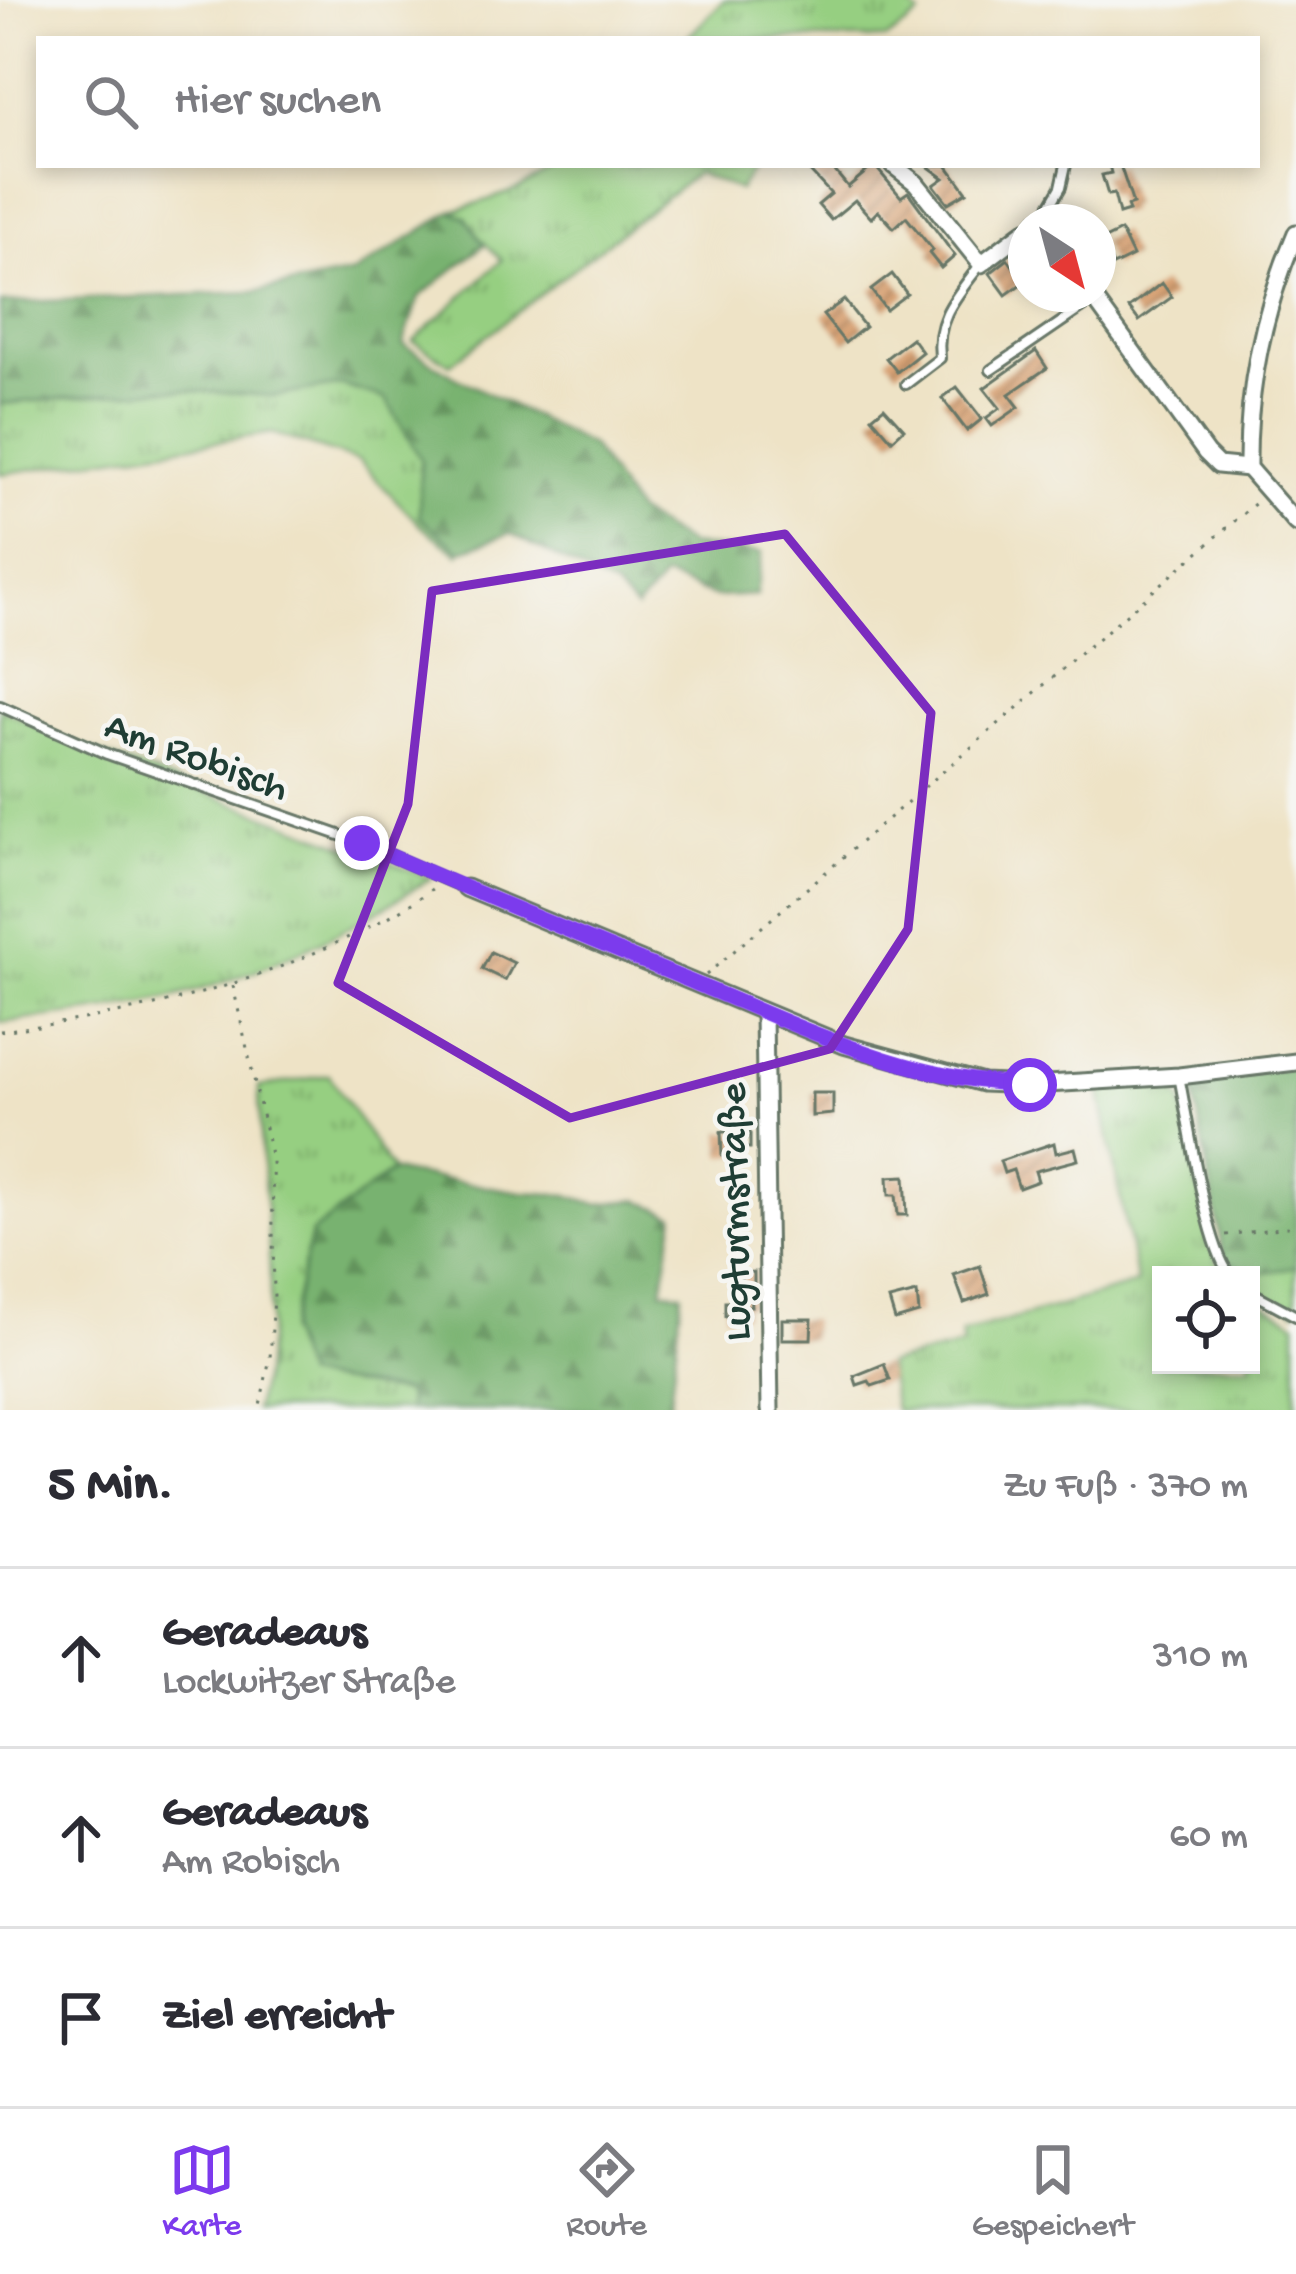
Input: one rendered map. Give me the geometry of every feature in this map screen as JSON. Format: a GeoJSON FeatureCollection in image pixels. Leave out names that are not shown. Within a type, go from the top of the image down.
{"type":"FeatureCollection","features":[{"type":"Feature","properties":{"kind":"street"},"geometry":{"type":"LineString","coordinates":[[897,168],[916,183],[981,264],[1008,244]]}},
{"type":"Feature","properties":{"kind":"street"},"geometry":{"type":"LineString","coordinates":[[1296,233],[1277,278],[1257,356],[1248,423],[1248,468],[1296,524]]}},
{"type":"Feature","properties":{"kind":"street"},"geometry":{"type":"LineString","coordinates":[[1103,312],[1206,453],[1218,464],[1248,468]]}},
{"type":"Feature","properties":{"kind":"street"},"geometry":{"type":"LineString","coordinates":[[466,888],[844,1046],[983,1083],[1030,1085],[1179,1076],[1296,1063]]}},
{"type":"Feature","properties":{"kind":"street","name":"Lugturmstraße"},"geometry":{"type":"LineString","coordinates":[[764,1014],[770,1410]]}},
{"type":"Feature","properties":{"kind":"lane"},"geometry":{"type":"LineString","coordinates":[[1052,204],[1065,168]]}},
{"type":"Feature","properties":{"kind":"lane"},"geometry":{"type":"LineString","coordinates":[[907,384],[940,358],[937,335],[946,310],[981,264]]}},
{"type":"Feature","properties":{"kind":"lane"},"geometry":{"type":"LineString","coordinates":[[991,370],[1071,312]]}},
{"type":"Feature","properties":{"kind":"lane","name":"Am Robisch"},"geometry":{"type":"LineString","coordinates":[[0,706],[107,754],[362,843],[466,888]]}},
{"type":"Feature","properties":{"kind":"lane"},"geometry":{"type":"LineString","coordinates":[[1179,1076],[1223,1266]]}},
{"type":"Feature","properties":{"kind":"lane"},"geometry":{"type":"LineString","coordinates":[[1260,1297],[1296,1316]]}},
{"type":"Feature","properties":{"kind":"path"},"geometry":{"type":"LineString","coordinates":[[698,985],[713,965],[1269,492]]}},
{"type":"Feature","properties":{"kind":"path"},"geometry":{"type":"LineString","coordinates":[[0,1031],[179,1002],[287,966],[356,934],[444,880]]}},
{"type":"Feature","properties":{"kind":"path"},"geometry":{"type":"LineString","coordinates":[[232,984],[272,1159],[274,1298],[270,1358],[259,1410]]}},
{"type":"Feature","properties":{"kind":"path"},"geometry":{"type":"LineString","coordinates":[[1213,1236],[1296,1226]]}},
{"type":"Feature","properties":{"kind":"highlighted area"},"geometry":{"type":"Polygon","coordinates":[[[785,534],[931,713],[908,929],[830,1049],[570,1118],[338,983],[408,804],[432,591],[785,534]]]}},
{"type":"Feature","properties":{"kind":"green space"},"geometry":{"type":"Polygon","coordinates":[[[724,0],[904,0],[920,15],[891,36],[689,36],[724,0]]]}},
{"type":"Feature","properties":{"kind":"green space"},"geometry":{"type":"Polygon","coordinates":[[[556,168],[754,168],[739,190],[697,173],[450,364],[413,341],[502,260],[452,211],[556,168]]]}},
{"type":"Feature","properties":{"kind":"green space"},"geometry":{"type":"Polygon","coordinates":[[[452,211],[466,217],[484,245],[419,297],[403,344],[454,376],[591,446],[636,512],[689,545],[762,553],[756,595],[716,597],[664,577],[636,609],[614,588],[510,533],[461,551],[419,517],[421,460],[386,399],[341,385],[275,396],[162,389],[0,404],[0,303],[254,292],[354,273],[452,211]]]}},
{"type":"Feature","properties":{"kind":"green space"},"geometry":{"type":"Polygon","coordinates":[[[341,385],[386,399],[421,459],[420,517],[459,554],[420,525],[359,461],[272,433],[0,474],[0,404],[162,389],[275,396],[341,385]]]}},
{"type":"Feature","properties":{"kind":"green space"},"geometry":{"type":"Polygon","coordinates":[[[0,708],[61,738],[431,878],[336,934],[234,979],[144,1003],[0,1023],[0,708]]]}},
{"type":"Feature","properties":{"kind":"green space"},"geometry":{"type":"Polygon","coordinates":[[[1296,1066],[1296,1266],[1260,1274],[1260,1266],[1238,1266],[1224,1259],[1192,1084],[1199,1075],[1296,1066]]]}},
{"type":"Feature","properties":{"kind":"green space"},"geometry":{"type":"Polygon","coordinates":[[[329,1075],[392,1171],[311,1233],[304,1377],[406,1393],[409,1410],[254,1410],[264,1371],[270,1291],[259,1087],[329,1075]]]}},
{"type":"Feature","properties":{"kind":"green space"},"geometry":{"type":"Polygon","coordinates":[[[1165,1082],[1181,1099],[1219,1266],[1152,1266],[1152,1374],[1260,1374],[1260,1300],[1296,1322],[1296,1410],[895,1410],[887,1364],[963,1346],[961,1334],[1137,1284],[1099,1087],[1165,1082]]]}},
{"type":"Feature","properties":{"kind":"green space"},"geometry":{"type":"Polygon","coordinates":[[[392,1171],[567,1195],[597,1204],[638,1200],[675,1215],[662,1290],[682,1293],[669,1410],[409,1410],[406,1392],[304,1377],[288,1332],[311,1233],[392,1171]]]}},
{"type":"Feature","properties":{"kind":"green space"},"geometry":{"type":"Polygon","coordinates":[[[1296,1266],[1296,1311],[1260,1292],[1260,1274],[1296,1266]]]}},
{"type":"Feature","properties":{"kind":"building"},"geometry":{"type":"Polygon","coordinates":[[[807,168],[832,168],[848,187],[877,168],[901,197],[908,192],[955,256],[941,268],[906,217],[894,228],[878,211],[871,218],[855,200],[831,220],[818,205],[831,194],[807,168]]]}},
{"type":"Feature","properties":{"kind":"building"},"geometry":{"type":"Polygon","coordinates":[[[930,168],[949,168],[967,192],[948,203],[934,185],[944,178],[930,168]]]}},
{"type":"Feature","properties":{"kind":"building"},"geometry":{"type":"Polygon","coordinates":[[[1110,168],[1121,168],[1133,204],[1127,206],[1129,211],[1119,214],[1114,194],[1108,195],[1102,175],[1111,173],[1110,168]]]}},
{"type":"Feature","properties":{"kind":"building"},"geometry":{"type":"Polygon","coordinates":[[[1121,231],[1133,256],[1116,264],[1116,234],[1121,231]]]}},
{"type":"Feature","properties":{"kind":"building"},"geometry":{"type":"Polygon","coordinates":[[[1008,259],[1008,294],[1006,295],[990,273],[1008,259]]]}},
{"type":"Feature","properties":{"kind":"building"},"geometry":{"type":"Polygon","coordinates":[[[892,274],[907,294],[886,310],[871,290],[892,274]]]}},
{"type":"Feature","properties":{"kind":"building"},"geometry":{"type":"Polygon","coordinates":[[[1162,283],[1172,297],[1139,321],[1129,308],[1162,283]]]}},
{"type":"Feature","properties":{"kind":"building"},"geometry":{"type":"Polygon","coordinates":[[[844,300],[865,327],[845,343],[823,315],[844,300]]]}},
{"type":"Feature","properties":{"kind":"building"},"geometry":{"type":"Polygon","coordinates":[[[912,338],[922,352],[897,372],[886,358],[912,338]]]}},
{"type":"Feature","properties":{"kind":"building"},"geometry":{"type":"Polygon","coordinates":[[[1036,351],[1047,368],[1009,394],[1019,407],[992,426],[986,418],[1000,408],[984,388],[1036,351]]]}},
{"type":"Feature","properties":{"kind":"building"},"geometry":{"type":"Polygon","coordinates":[[[957,387],[982,419],[967,431],[942,398],[957,387]]]}},
{"type":"Feature","properties":{"kind":"building"},"geometry":{"type":"Polygon","coordinates":[[[884,407],[904,429],[892,440],[872,417],[884,407]]]}},
{"type":"Feature","properties":{"kind":"building"},"geometry":{"type":"Polygon","coordinates":[[[491,952],[514,963],[505,980],[482,969],[491,952]]]}},
{"type":"Feature","properties":{"kind":"building"},"geometry":{"type":"Polygon","coordinates":[[[812,1093],[833,1093],[833,1114],[812,1116],[812,1093]]]}},
{"type":"Feature","properties":{"kind":"building"},"geometry":{"type":"Polygon","coordinates":[[[721,1132],[750,1132],[750,1148],[722,1156],[721,1132]]]}},
{"type":"Feature","properties":{"kind":"building"},"geometry":{"type":"Polygon","coordinates":[[[1054,1143],[1056,1153],[1075,1148],[1078,1160],[1035,1171],[1038,1181],[1019,1188],[1013,1170],[1004,1173],[1000,1161],[1054,1143]]]}},
{"type":"Feature","properties":{"kind":"building"},"geometry":{"type":"Polygon","coordinates":[[[905,1176],[907,1215],[898,1215],[896,1195],[889,1195],[888,1177],[905,1176]]]}},
{"type":"Feature","properties":{"kind":"building"},"geometry":{"type":"Polygon","coordinates":[[[980,1266],[989,1294],[964,1303],[954,1275],[980,1266]]]}},
{"type":"Feature","properties":{"kind":"building"},"geometry":{"type":"Polygon","coordinates":[[[754,1272],[751,1306],[745,1306],[745,1315],[725,1316],[730,1292],[741,1292],[741,1273],[754,1272]]]}},
{"type":"Feature","properties":{"kind":"building"},"geometry":{"type":"Polygon","coordinates":[[[917,1293],[919,1313],[895,1320],[889,1300],[917,1293]]]}},
{"type":"Feature","properties":{"kind":"building"},"geometry":{"type":"Polygon","coordinates":[[[782,1319],[812,1319],[811,1339],[782,1339],[782,1319]]]}},
{"type":"Feature","properties":{"kind":"building"},"geometry":{"type":"Polygon","coordinates":[[[884,1364],[890,1380],[857,1385],[854,1376],[884,1364]]]}},
{"type":"Feature","properties":{"kind":"route"},"geometry":{"type":"LineString","coordinates":[[362,843],[844,1046],[948,1076],[1030,1085]]}}]}
